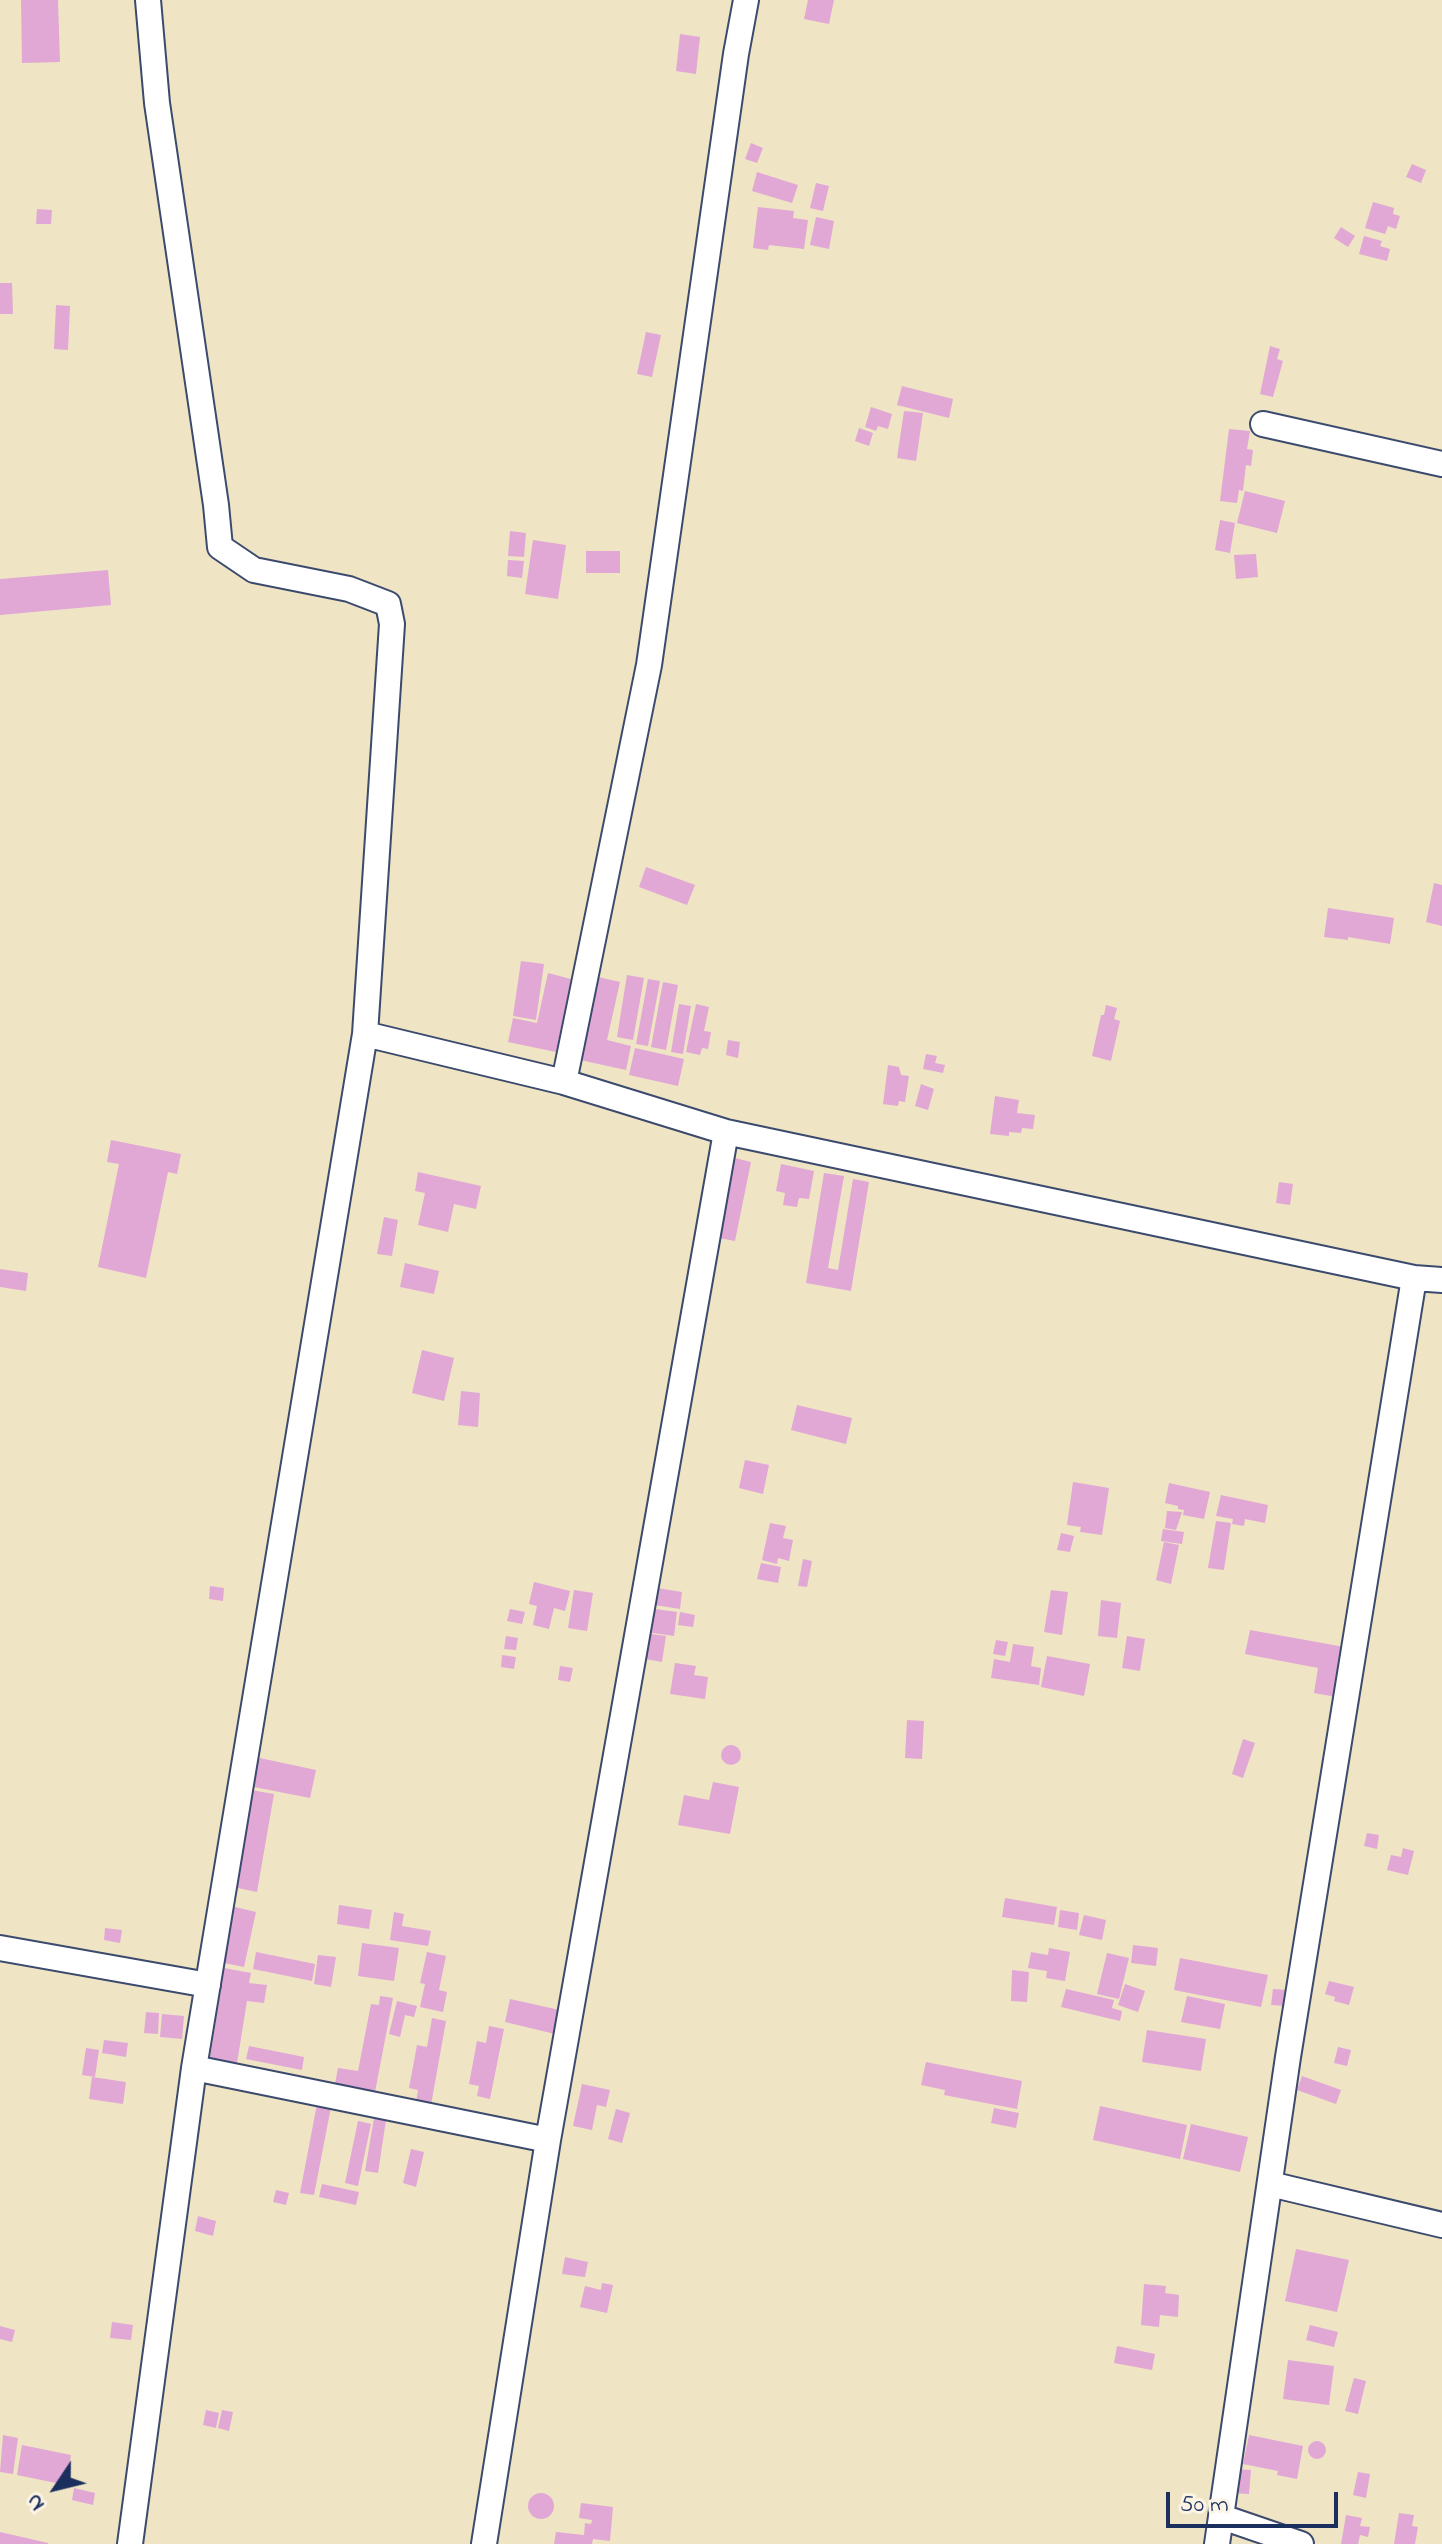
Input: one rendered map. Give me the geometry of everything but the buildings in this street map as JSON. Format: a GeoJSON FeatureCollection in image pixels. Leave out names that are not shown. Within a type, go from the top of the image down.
{"type":"FeatureCollection","features":[{"type":"Feature","properties":{"kind":"street"},"geometry":{"type":"LineString","coordinates":[[130,2544],[194,2068],[365,1034],[392,624],[388,604],[349,589],[254,570],[220,547],[157,103],[148,0]]}},
{"type":"Feature","properties":{"kind":"street"},"geometry":{"type":"LineString","coordinates":[[564,1082],[649,665],[746,0]]}},
{"type":"Feature","properties":{"kind":"street"},"geometry":{"type":"LineString","coordinates":[[1263,424],[1442,464]]}},
{"type":"Feature","properties":{"kind":"street"},"geometry":{"type":"LineString","coordinates":[[365,1034],[564,1082],[726,1132],[1414,1278],[1442,1280]]}},
{"type":"Feature","properties":{"kind":"street"},"geometry":{"type":"LineString","coordinates":[[484,2544],[548,2140],[726,1132]]}},
{"type":"Feature","properties":{"kind":"street"},"geometry":{"type":"LineString","coordinates":[[1217,2544],[1270,2184],[1414,1278]]}},
{"type":"Feature","properties":{"kind":"street"},"geometry":{"type":"LineString","coordinates":[[0,1948],[208,1985]]}},
{"type":"Feature","properties":{"kind":"street"},"geometry":{"type":"LineString","coordinates":[[194,2068],[548,2140]]}},
{"type":"Feature","properties":{"kind":"street"},"geometry":{"type":"LineString","coordinates":[[1270,2184],[1442,2225]]}},
{"type":"Feature","properties":{"kind":"street"},"geometry":{"type":"LineString","coordinates":[[1222,2517],[1301,2544]]}}]}
